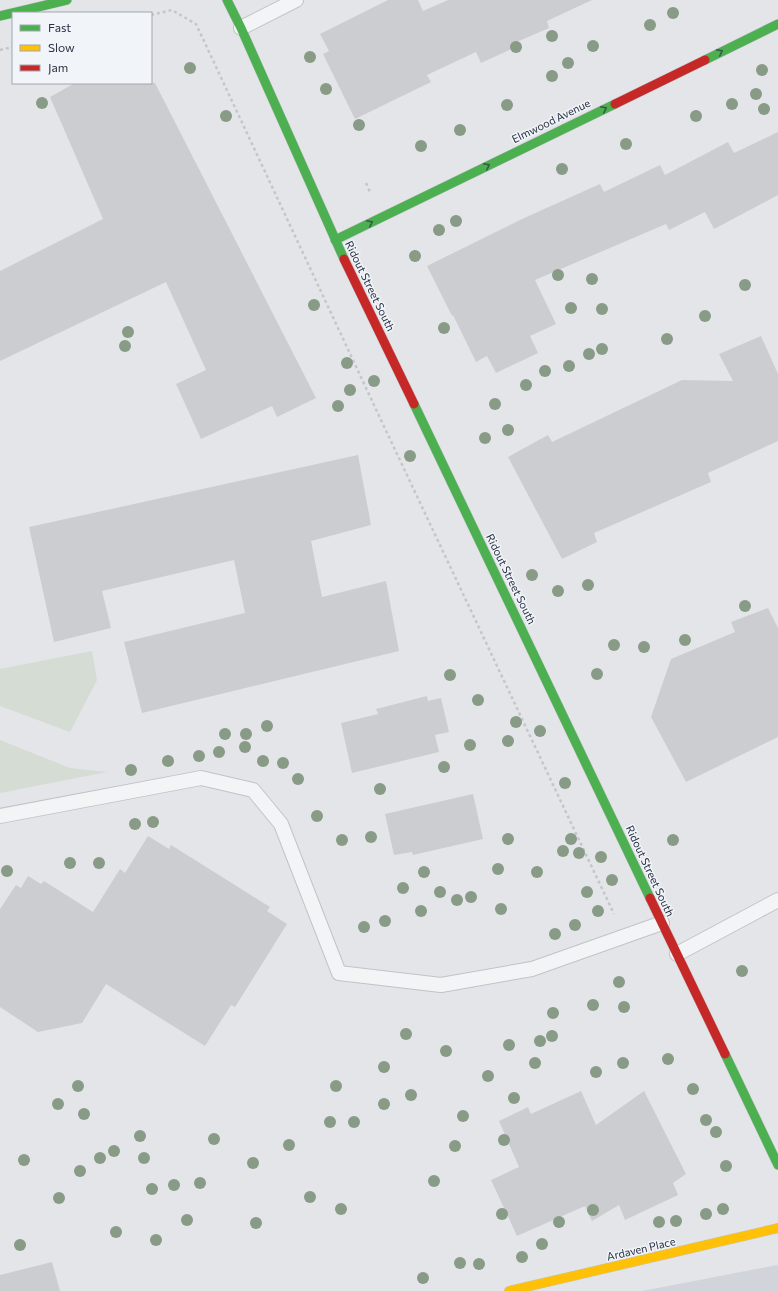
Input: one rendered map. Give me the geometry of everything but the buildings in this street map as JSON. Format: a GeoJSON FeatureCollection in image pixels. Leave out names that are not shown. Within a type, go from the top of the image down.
{"type":"FeatureCollection","features":[{"type":"Feature","properties":{"kind":"street"},"geometry":{"type":"LineString","coordinates":[[17,12],[67,0]]}},
{"type":"Feature","properties":{"kind":"street","name":"Ridout Street South"},"geometry":{"type":"LineString","coordinates":[[227,0],[241,28],[335,240],[662,923],[776,1155],[778,1165]]}},
{"type":"Feature","properties":{"kind":"street"},"geometry":{"type":"LineString","coordinates":[[0,16],[12,13]]}},
{"type":"Feature","properties":{"kind":"street","name":"Elmwood Avenue"},"geometry":{"type":"LineString","coordinates":[[335,240],[778,24]]}},
{"type":"Feature","properties":{"kind":"street","name":"Ardaven Place"},"geometry":{"type":"LineString","coordinates":[[509,1291],[778,1228]]}},
{"type":"Feature","properties":{"kind":"lane"},"geometry":{"type":"LineString","coordinates":[[241,28],[296,0]]}},
{"type":"Feature","properties":{"kind":"lane"},"geometry":{"type":"LineString","coordinates":[[0,816],[201,778],[253,790],[281,824],[339,973],[441,985],[532,969],[662,923]]}},
{"type":"Feature","properties":{"kind":"lane"},"geometry":{"type":"LineString","coordinates":[[677,954],[778,900]]}},
{"type":"Feature","properties":{"kind":"path"},"geometry":{"type":"LineString","coordinates":[[152,15],[172,10],[196,24],[428,521],[625,936]]}},
{"type":"Feature","properties":{"kind":"path"},"geometry":{"type":"LineString","coordinates":[[0,50],[12,47]]}},
{"type":"Feature","properties":{"kind":"shaded area"},"geometry":{"type":"Polygon","coordinates":[[[92,651],[97,680],[70,732],[0,706],[0,669],[92,651]]]}},
{"type":"Feature","properties":{"kind":"shaded area"},"geometry":{"type":"Polygon","coordinates":[[[0,740],[70,768],[107,772],[0,793],[0,740]]]}},
{"type":"Feature","properties":{"kind":"shaded area"},"geometry":{"type":"Polygon","coordinates":[[[777,1265],[778,1291],[642,1291],[777,1265]]]}},
{"type":"Feature","properties":{"kind":"traffic: fast"},"geometry":{"type":"LineString","coordinates":[[17,12],[67,0]]}},
{"type":"Feature","properties":{"kind":"traffic: fast"},"geometry":{"type":"LineString","coordinates":[[227,0],[241,28],[344,259]]}},
{"type":"Feature","properties":{"kind":"traffic: fast"},"geometry":{"type":"LineString","coordinates":[[0,16],[12,13]]}},
{"type":"Feature","properties":{"kind":"traffic: fast"},"geometry":{"type":"LineString","coordinates":[[705,60],[778,24]]}},
{"type":"Feature","properties":{"kind":"traffic: fast"},"geometry":{"type":"LineString","coordinates":[[335,240],[615,104]]}},
{"type":"Feature","properties":{"kind":"traffic: fast"},"geometry":{"type":"LineString","coordinates":[[414,404],[650,898]]}},
{"type":"Feature","properties":{"kind":"traffic: fast"},"geometry":{"type":"LineString","coordinates":[[725,1054],[778,1165]]}},
{"type":"Feature","properties":{"kind":"traffic: slow"},"geometry":{"type":"LineString","coordinates":[[509,1291],[778,1228]]}},
{"type":"Feature","properties":{"kind":"traffic: jam"},"geometry":{"type":"LineString","coordinates":[[615,104],[705,60]]}},
{"type":"Feature","properties":{"kind":"traffic: jam"},"geometry":{"type":"LineString","coordinates":[[344,259],[414,404]]}},
{"type":"Feature","properties":{"kind":"traffic: jam"},"geometry":{"type":"LineString","coordinates":[[650,898],[725,1054]]}}]}
